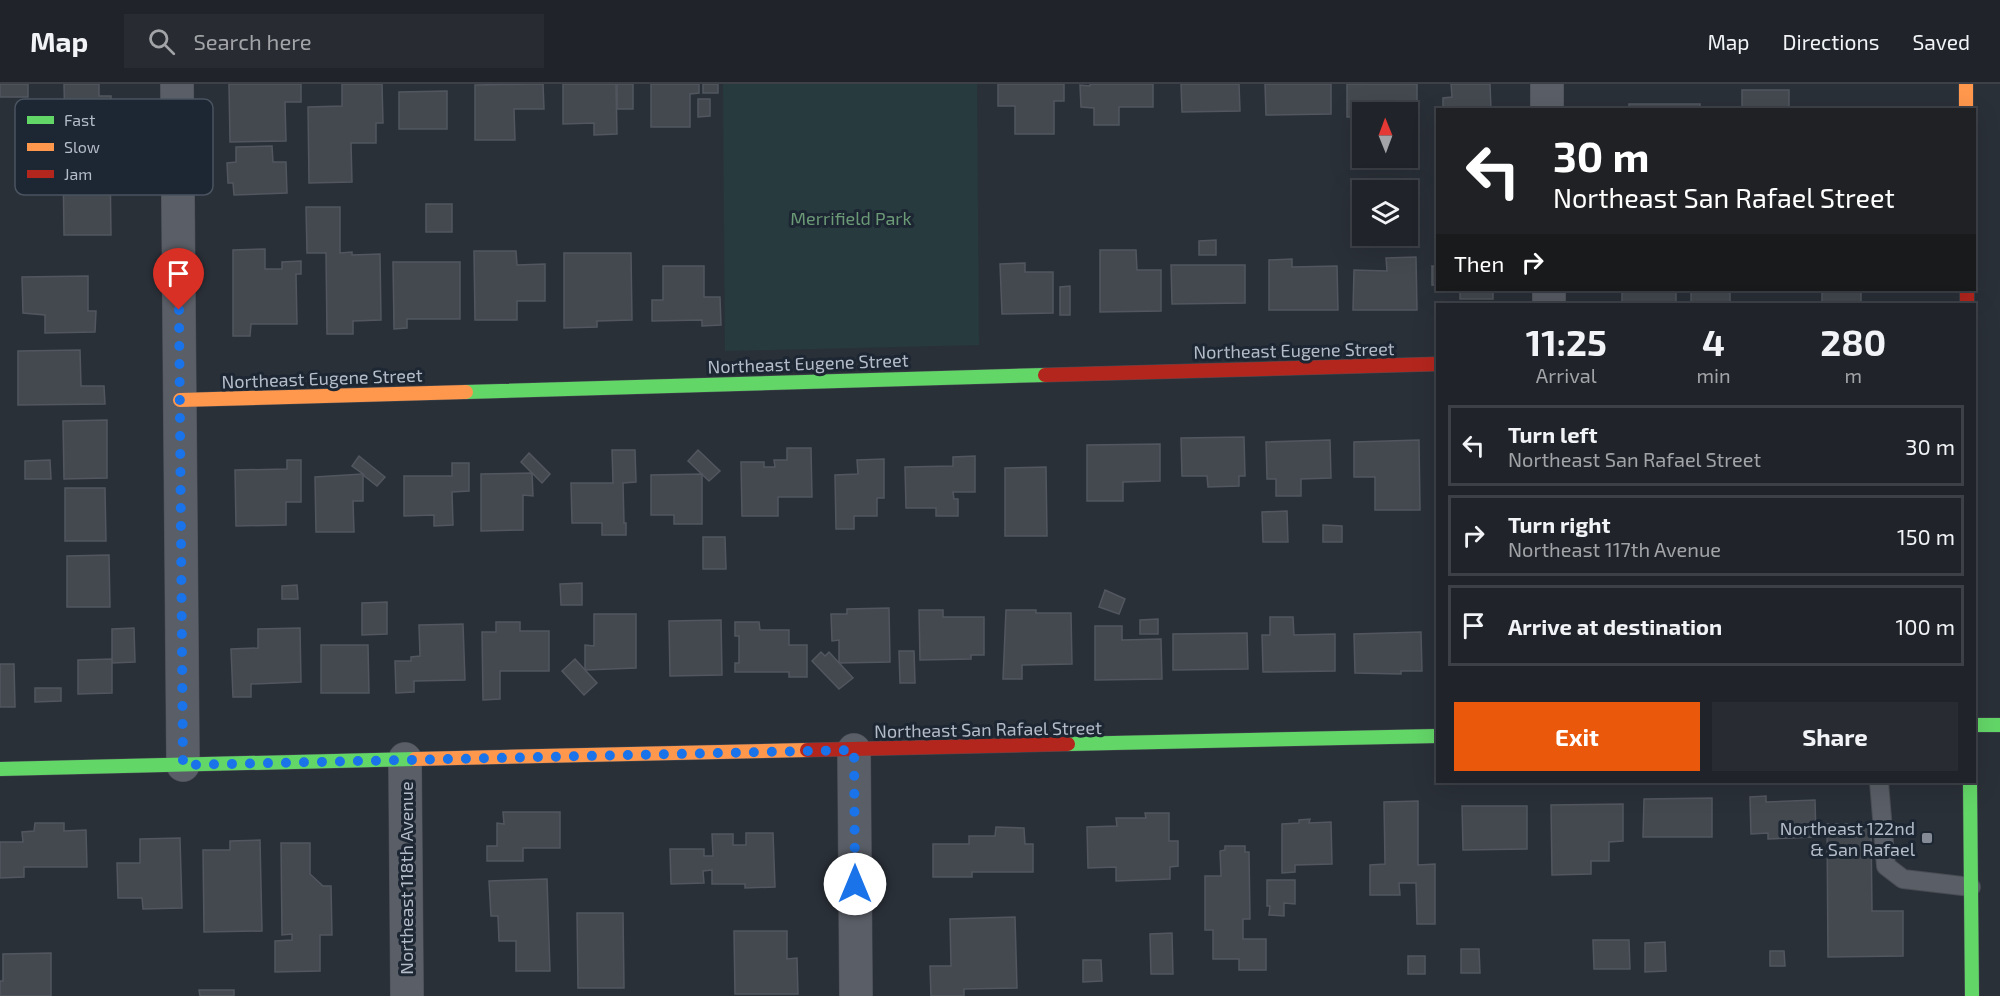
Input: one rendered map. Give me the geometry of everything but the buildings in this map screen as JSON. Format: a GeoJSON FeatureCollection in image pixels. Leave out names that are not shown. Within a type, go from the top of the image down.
{"type":"FeatureCollection","features":[{"type":"Feature","properties":{"kind":"street"},"geometry":{"type":"LineString","coordinates":[[177,84],[177,99]]}},
{"type":"Feature","properties":{"kind":"street"},"geometry":{"type":"LineString","coordinates":[[1547,84],[1547,108]]}},
{"type":"Feature","properties":{"kind":"street"},"geometry":{"type":"LineString","coordinates":[[1966,84],[1966,108]]}},
{"type":"Feature","properties":{"kind":"street"},"geometry":{"type":"LineString","coordinates":[[178,195],[183,765]]}},
{"type":"Feature","properties":{"kind":"street","name":"Northeast Eugene Street"},"geometry":{"type":"LineString","coordinates":[[180,400],[1436,364]]}},
{"type":"Feature","properties":{"kind":"street"},"geometry":{"type":"LineString","coordinates":[[1976,725],[2000,725]]}},
{"type":"Feature","properties":{"kind":"street","name":"Northeast San Rafael Street"},"geometry":{"type":"LineString","coordinates":[[0,769],[1436,736]]}},
{"type":"Feature","properties":{"kind":"street"},"geometry":{"type":"LineString","coordinates":[[854,750],[856,996]]}},
{"type":"Feature","properties":{"kind":"street","name":"Northeast 118th Avenue"},"geometry":{"type":"LineString","coordinates":[[405,759],[407,996]]}},
{"type":"Feature","properties":{"kind":"street"},"geometry":{"type":"LineString","coordinates":[[1971,783],[1972,996]]}},
{"type":"Feature","properties":{"kind":"lane"},"geometry":{"type":"LineString","coordinates":[[1879,783],[1886,866],[1903,879],[1971,887]]}},
{"type":"Feature","properties":{"kind":"green space","name":"Merrifield Park"},"geometry":{"type":"Polygon","coordinates":[[[723,84],[977,84],[979,345],[725,351],[723,84]]]}},
{"type":"Feature","properties":{"kind":"traffic: fast"},"geometry":{"type":"LineString","coordinates":[[466,392],[1045,375]]}},
{"type":"Feature","properties":{"kind":"traffic: fast"},"geometry":{"type":"LineString","coordinates":[[1976,725],[2000,725]]}},
{"type":"Feature","properties":{"kind":"traffic: fast"},"geometry":{"type":"LineString","coordinates":[[1068,744],[1436,736]]}},
{"type":"Feature","properties":{"kind":"traffic: fast"},"geometry":{"type":"LineString","coordinates":[[0,769],[415,759]]}},
{"type":"Feature","properties":{"kind":"traffic: fast"},"geometry":{"type":"LineString","coordinates":[[1970,783],[1972,996]]}},
{"type":"Feature","properties":{"kind":"traffic: slow"},"geometry":{"type":"LineString","coordinates":[[1966,84],[1966,108]]}},
{"type":"Feature","properties":{"kind":"traffic: slow"},"geometry":{"type":"LineString","coordinates":[[180,400],[466,392]]}},
{"type":"Feature","properties":{"kind":"traffic: slow"},"geometry":{"type":"LineString","coordinates":[[415,759],[807,750]]}},
{"type":"Feature","properties":{"kind":"traffic: jam"},"geometry":{"type":"LineString","coordinates":[[1967,291],[1967,303]]}},
{"type":"Feature","properties":{"kind":"traffic: jam"},"geometry":{"type":"LineString","coordinates":[[1045,375],[1436,364]]}},
{"type":"Feature","properties":{"kind":"traffic: jam"},"geometry":{"type":"LineString","coordinates":[[807,750],[1068,744]]}},
{"type":"Feature","properties":{"kind":"place","name":"Northeast 122nd & San Rafael"},"geometry":{"type":"Point","coordinates":[1927,838]}},
{"type":"Feature","properties":{"kind":"route"},"geometry":{"type":"LineString","coordinates":[[179,310],[183,765],[854,750],[855,884]]}}]}
